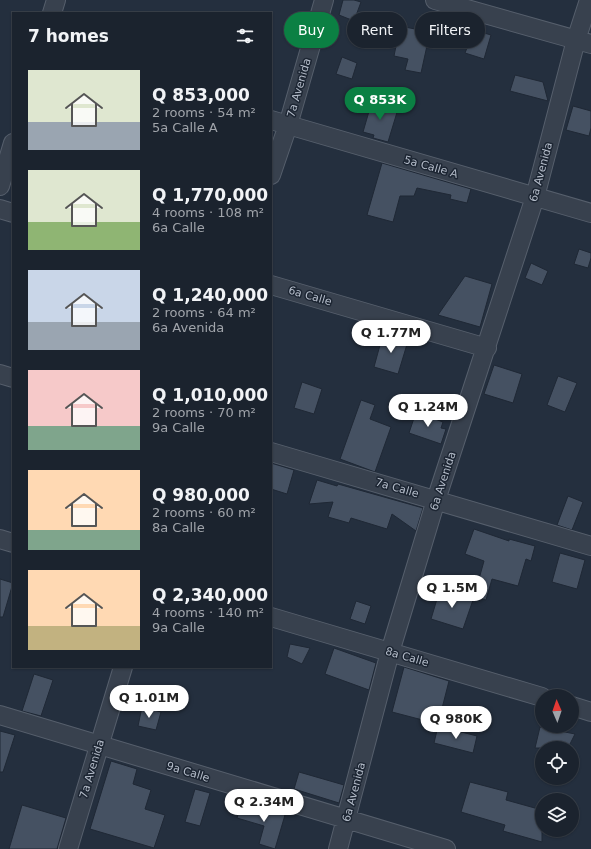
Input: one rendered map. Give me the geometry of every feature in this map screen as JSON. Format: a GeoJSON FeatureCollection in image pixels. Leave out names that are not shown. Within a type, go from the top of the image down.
{"type":"FeatureCollection","features":[{"type":"Feature","properties":{"kind":"street"},"geometry":{"type":"LineString","coordinates":[[52,12],[56,0]]}},
{"type":"Feature","properties":{"kind":"street","name":"7a Avenida"},"geometry":{"type":"LineString","coordinates":[[272,168],[279,122],[324,0]]}},
{"type":"Feature","properties":{"kind":"street"},"geometry":{"type":"LineString","coordinates":[[434,0],[583,42]]}},
{"type":"Feature","properties":{"kind":"street","name":"6a Avenida"},"geometry":{"type":"LineString","coordinates":[[338,849],[390,652],[436,500],[583,42],[589,0]]}},
{"type":"Feature","properties":{"kind":"street","name":"5a Calle A"},"geometry":{"type":"LineString","coordinates":[[279,122],[591,213]]}},
{"type":"Feature","properties":{"kind":"street"},"geometry":{"type":"LineString","coordinates":[[0,186],[12,146]]}},
{"type":"Feature","properties":{"kind":"street"},"geometry":{"type":"LineString","coordinates":[[0,209],[12,213]]}},
{"type":"Feature","properties":{"kind":"street","name":"6a Calle"},"geometry":{"type":"LineString","coordinates":[[272,285],[486,348]]}},
{"type":"Feature","properties":{"kind":"street"},"geometry":{"type":"LineString","coordinates":[[0,374],[12,378]]}},
{"type":"Feature","properties":{"kind":"street","name":"7a Calle"},"geometry":{"type":"LineString","coordinates":[[272,452],[591,546]]}},
{"type":"Feature","properties":{"kind":"street"},"geometry":{"type":"LineString","coordinates":[[0,539],[12,543]]}},
{"type":"Feature","properties":{"kind":"street","name":"8a Calle"},"geometry":{"type":"LineString","coordinates":[[272,618],[535,695]]}},
{"type":"Feature","properties":{"kind":"street","name":"7a Avenida"},"geometry":{"type":"LineString","coordinates":[[68,849],[122,668]]}},
{"type":"Feature","properties":{"kind":"street"},"geometry":{"type":"LineString","coordinates":[[579,708],[591,712]]}},
{"type":"Feature","properties":{"kind":"street","name":"9a Calle"},"geometry":{"type":"LineString","coordinates":[[0,715],[446,849]]}},
{"type":"Feature","properties":{"kind":"building"},"geometry":{"type":"Polygon","coordinates":[[[343,0],[354,0],[361,2],[357,12],[347,12],[347,18],[339,15],[343,0]]]}},
{"type":"Feature","properties":{"kind":"building"},"geometry":{"type":"Polygon","coordinates":[[[407,27],[415,29],[415,48],[426,48],[421,73],[405,70],[408,59],[394,56],[396,48],[407,48],[407,27]]]}},
{"type":"Feature","properties":{"kind":"building"},"geometry":{"type":"Polygon","coordinates":[[[485,33],[491,35],[484,59],[465,53],[467,48],[485,48],[485,33]]]}},
{"type":"Feature","properties":{"kind":"building"},"geometry":{"type":"Polygon","coordinates":[[[342,57],[357,63],[352,79],[336,74],[342,57]]]}},
{"type":"Feature","properties":{"kind":"building"},"geometry":{"type":"Polygon","coordinates":[[[515,75],[543,82],[548,101],[510,91],[515,75]]]}},
{"type":"Feature","properties":{"kind":"building"},"geometry":{"type":"Polygon","coordinates":[[[372,101],[398,109],[388,142],[373,138],[374,135],[363,132],[372,101]]]}},
{"type":"Feature","properties":{"kind":"building"},"geometry":{"type":"Polygon","coordinates":[[[573,106],[591,111],[591,128],[589,136],[566,130],[573,106]]]}},
{"type":"Feature","properties":{"kind":"building"},"geometry":{"type":"Polygon","coordinates":[[[382,163],[471,189],[467,203],[450,199],[451,195],[417,188],[414,196],[400,196],[393,222],[367,215],[382,163]]]}},
{"type":"Feature","properties":{"kind":"building"},"geometry":{"type":"Polygon","coordinates":[[[579,249],[591,253],[588,268],[574,264],[579,249]]]}},
{"type":"Feature","properties":{"kind":"building"},"geometry":{"type":"Polygon","coordinates":[[[531,263],[548,271],[542,285],[525,278],[531,263]]]}},
{"type":"Feature","properties":{"kind":"building"},"geometry":{"type":"Polygon","coordinates":[[[465,276],[492,284],[480,327],[438,315],[465,276]]]}},
{"type":"Feature","properties":{"kind":"building"},"geometry":{"type":"Polygon","coordinates":[[[383,334],[408,341],[398,374],[374,367],[383,334]]]}},
{"type":"Feature","properties":{"kind":"building"},"geometry":{"type":"Polygon","coordinates":[[[494,365],[522,374],[513,403],[484,394],[494,365]]]}},
{"type":"Feature","properties":{"kind":"building"},"geometry":{"type":"Polygon","coordinates":[[[558,376],[577,383],[565,412],[547,405],[558,376]]]}},
{"type":"Feature","properties":{"kind":"building"},"geometry":{"type":"Polygon","coordinates":[[[302,382],[322,389],[314,414],[294,408],[302,382]]]}},
{"type":"Feature","properties":{"kind":"building"},"geometry":{"type":"Polygon","coordinates":[[[361,400],[375,405],[370,419],[391,427],[375,472],[340,459],[361,400]]]}},
{"type":"Feature","properties":{"kind":"building"},"geometry":{"type":"Polygon","coordinates":[[[416,412],[443,422],[441,428],[446,429],[441,444],[409,433],[416,412]]]}},
{"type":"Feature","properties":{"kind":"building"},"geometry":{"type":"Polygon","coordinates":[[[272,463],[294,470],[287,494],[272,489],[272,463]]]}},
{"type":"Feature","properties":{"kind":"building"},"geometry":{"type":"Polygon","coordinates":[[[317,480],[337,486],[338,484],[423,508],[416,531],[392,514],[387,529],[351,518],[349,523],[328,517],[333,502],[309,504],[317,480]]]}},
{"type":"Feature","properties":{"kind":"building"},"geometry":{"type":"Polygon","coordinates":[[[568,496],[583,502],[572,530],[557,525],[568,496]]]}},
{"type":"Feature","properties":{"kind":"building"},"geometry":{"type":"Polygon","coordinates":[[[474,529],[509,541],[509,539],[535,546],[531,561],[526,559],[518,586],[492,579],[486,600],[474,597],[484,561],[465,554],[474,529]]]}},
{"type":"Feature","properties":{"kind":"building"},"geometry":{"type":"Polygon","coordinates":[[[560,553],[585,560],[577,589],[552,582],[560,553]]]}},
{"type":"Feature","properties":{"kind":"building"},"geometry":{"type":"Polygon","coordinates":[[[0,579],[12,583],[12,586],[3,617],[0,617],[0,579]]]}},
{"type":"Feature","properties":{"kind":"building"},"geometry":{"type":"Polygon","coordinates":[[[440,589],[473,600],[463,629],[431,619],[440,589]]]}},
{"type":"Feature","properties":{"kind":"building"},"geometry":{"type":"Polygon","coordinates":[[[356,601],[371,606],[365,624],[350,619],[356,601]]]}},
{"type":"Feature","properties":{"kind":"building"},"geometry":{"type":"Polygon","coordinates":[[[290,644],[310,648],[302,664],[287,657],[290,644]]]}},
{"type":"Feature","properties":{"kind":"building"},"geometry":{"type":"Polygon","coordinates":[[[334,648],[376,663],[369,690],[325,674],[334,648]]]}},
{"type":"Feature","properties":{"kind":"building"},"geometry":{"type":"Polygon","coordinates":[[[404,667],[449,681],[438,724],[392,712],[404,667]]]}},
{"type":"Feature","properties":{"kind":"building"},"geometry":{"type":"Polygon","coordinates":[[[34,674],[53,680],[41,716],[22,711],[34,674]]]}},
{"type":"Feature","properties":{"kind":"building"},"geometry":{"type":"Polygon","coordinates":[[[142,707],[161,712],[156,730],[138,726],[142,707]]]}},
{"type":"Feature","properties":{"kind":"building"},"geometry":{"type":"Polygon","coordinates":[[[438,726],[477,736],[473,753],[434,743],[438,726]]]}},
{"type":"Feature","properties":{"kind":"building"},"geometry":{"type":"Polygon","coordinates":[[[0,731],[15,735],[3,772],[0,772],[0,731]]]}},
{"type":"Feature","properties":{"kind":"building"},"geometry":{"type":"Polygon","coordinates":[[[539,733],[575,734],[572,741],[537,741],[539,733]]]}},
{"type":"Feature","properties":{"kind":"building"},"geometry":{"type":"Polygon","coordinates":[[[111,761],[137,769],[133,784],[151,790],[145,809],[165,815],[154,848],[90,829],[111,761]]]}},
{"type":"Feature","properties":{"kind":"building"},"geometry":{"type":"Polygon","coordinates":[[[299,772],[344,785],[339,803],[294,789],[299,772]]]}},
{"type":"Feature","properties":{"kind":"building"},"geometry":{"type":"Polygon","coordinates":[[[470,782],[508,792],[506,800],[535,808],[535,837],[542,837],[542,842],[503,831],[505,825],[461,812],[470,782]]]}},
{"type":"Feature","properties":{"kind":"building"},"geometry":{"type":"Polygon","coordinates":[[[195,789],[210,793],[200,826],[185,822],[195,789]]]}},
{"type":"Feature","properties":{"kind":"building"},"geometry":{"type":"Polygon","coordinates":[[[242,802],[285,815],[275,849],[259,844],[264,826],[237,818],[242,802]]]}},
{"type":"Feature","properties":{"kind":"building"},"geometry":{"type":"Polygon","coordinates":[[[22,805],[66,818],[57,849],[9,849],[22,805]]]}}]}
